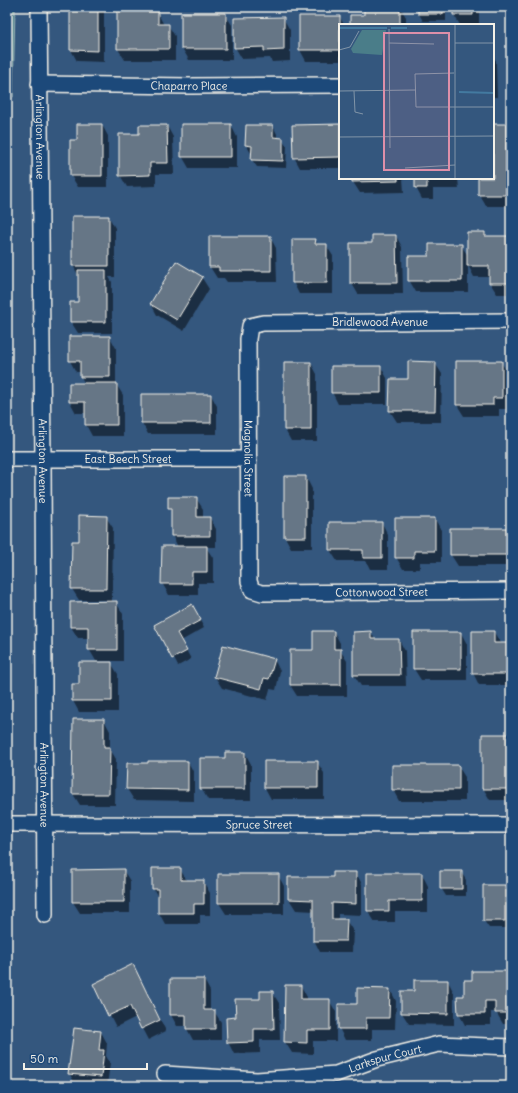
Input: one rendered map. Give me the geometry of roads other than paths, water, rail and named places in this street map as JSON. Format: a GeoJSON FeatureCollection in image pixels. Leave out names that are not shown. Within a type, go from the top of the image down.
{"type":"FeatureCollection","features":[{"type":"Feature","properties":{"kind":"street","name":"Arlington Avenue"},"geometry":{"type":"LineString","coordinates":[[39,7],[45,915]]}},
{"type":"Feature","properties":{"kind":"street","name":"Chaparro Place"},"geometry":{"type":"LineString","coordinates":[[39,84],[339,86]]}},
{"type":"Feature","properties":{"kind":"street","name":"Bridlewood Avenue"},"geometry":{"type":"LineString","coordinates":[[250,326],[263,323],[511,321]]}},
{"type":"Feature","properties":{"kind":"street","name":"Magnolia Street"},"geometry":{"type":"LineString","coordinates":[[250,326],[248,339],[250,581],[252,590]]}},
{"type":"Feature","properties":{"kind":"street","name":"East Beech Street"},"geometry":{"type":"LineString","coordinates":[[7,459],[249,459]]}},
{"type":"Feature","properties":{"kind":"street","name":"Cottonwood Street"},"geometry":{"type":"LineString","coordinates":[[252,590],[262,593],[511,591]]}},
{"type":"Feature","properties":{"kind":"street","name":"Spruce Street"},"geometry":{"type":"LineString","coordinates":[[7,824],[511,825]]}},
{"type":"Feature","properties":{"kind":"street","name":"Larkspur Court"},"geometry":{"type":"LineString","coordinates":[[165,1074],[257,1080],[336,1074],[376,1059],[439,1044],[511,1047]]}}]}
